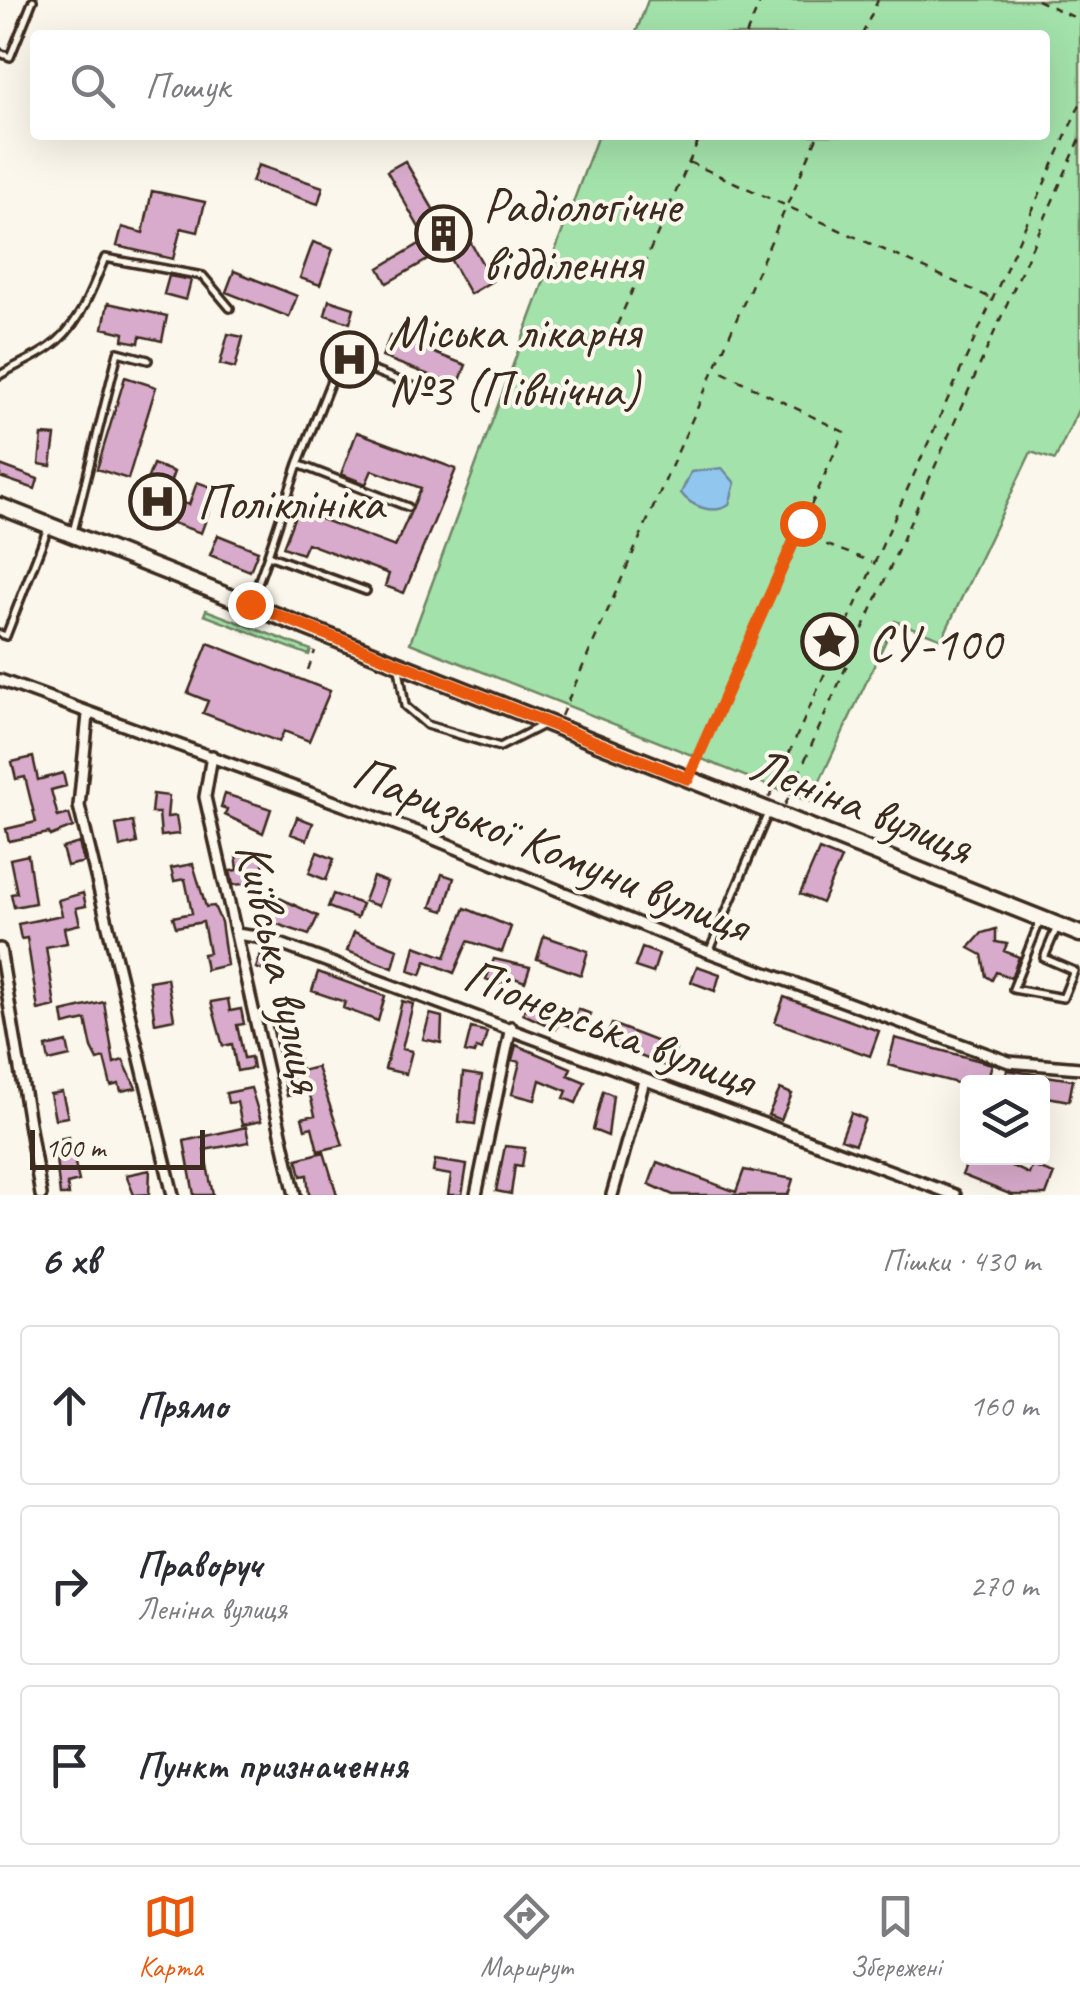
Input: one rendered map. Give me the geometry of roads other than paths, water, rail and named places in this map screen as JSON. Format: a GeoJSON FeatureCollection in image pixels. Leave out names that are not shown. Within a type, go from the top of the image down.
{"type":"FeatureCollection","features":[{"type":"Feature","properties":{"kind":"main road","name":"Леніна вулиця"},"geometry":{"type":"LineString","coordinates":[[0,506],[1080,934]]}},
{"type":"Feature","properties":{"kind":"street","name":"Паризької Комуни вулиця"},"geometry":{"type":"LineString","coordinates":[[0,680],[38,690],[88,715],[420,832],[709,952],[1010,1062],[1080,1068]]}},
{"type":"Feature","properties":{"kind":"street"},"geometry":{"type":"LineString","coordinates":[[88,715],[78,806],[173,1195]]}},
{"type":"Feature","properties":{"kind":"street","name":"Київська вулиця"},"geometry":{"type":"LineString","coordinates":[[212,756],[205,797],[295,1195]]}},
{"type":"Feature","properties":{"kind":"street","name":"Піонерська вулиця"},"geometry":{"type":"LineString","coordinates":[[236,934],[264,938],[511,1027],[644,1081],[955,1195]]}},
{"type":"Feature","properties":{"kind":"street"},"geometry":{"type":"LineString","coordinates":[[0,950],[42,1195]]}},
{"type":"Feature","properties":{"kind":"street"},"geometry":{"type":"LineString","coordinates":[[476,1195],[511,1027]]}},
{"type":"Feature","properties":{"kind":"street"},"geometry":{"type":"LineString","coordinates":[[612,1195],[644,1081]]}},
{"type":"Feature","properties":{"kind":"lane"},"geometry":{"type":"LineString","coordinates":[[0,53],[10,57],[34,0]]}},
{"type":"Feature","properties":{"kind":"lane"},"geometry":{"type":"LineString","coordinates":[[0,375],[49,349],[68,332],[81,314],[106,258],[203,276],[230,308]]}},
{"type":"Feature","properties":{"kind":"lane"},"geometry":{"type":"LineString","coordinates":[[72,534],[118,352],[148,360]]}},
{"type":"Feature","properties":{"kind":"lane"},"geometry":{"type":"LineString","coordinates":[[250,604],[298,464],[340,358],[428,392]]}},
{"type":"Feature","properties":{"kind":"lane"},"geometry":{"type":"LineString","coordinates":[[298,464],[408,507]]}},
{"type":"Feature","properties":{"kind":"lane"},"geometry":{"type":"LineString","coordinates":[[0,634],[6,636],[49,526]]}},
{"type":"Feature","properties":{"kind":"lane"},"geometry":{"type":"LineString","coordinates":[[268,555],[366,590]]}},
{"type":"Feature","properties":{"kind":"lane"},"geometry":{"type":"LineString","coordinates":[[398,664],[405,706],[427,725],[500,747],[552,725]]}},
{"type":"Feature","properties":{"kind":"lane"},"geometry":{"type":"LineString","coordinates":[[709,952],[772,811]]}},
{"type":"Feature","properties":{"kind":"lane"},"geometry":{"type":"LineString","coordinates":[[1041,918],[1014,989],[1063,998],[1074,971],[1044,958],[1057,925]]}},
{"type":"Feature","properties":{"kind":"water"},"geometry":{"type":"Polygon","coordinates":[[[722,468],[735,483],[729,505],[703,508],[681,493],[691,472],[722,468]]]}},
{"type":"Feature","properties":{"kind":"place","name":"Радіологічне відділення"},"geometry":{"type":"Point","coordinates":[444,233]}},
{"type":"Feature","properties":{"kind":"place","name":"Міська лікарня №3 (Північна)"},"geometry":{"type":"Point","coordinates":[349,359]}},
{"type":"Feature","properties":{"kind":"place","name":"Поліклініка"},"geometry":{"type":"Point","coordinates":[158,501]}},
{"type":"Feature","properties":{"kind":"place","name":"СУ-100"},"geometry":{"type":"Point","coordinates":[829,642]}}]}
